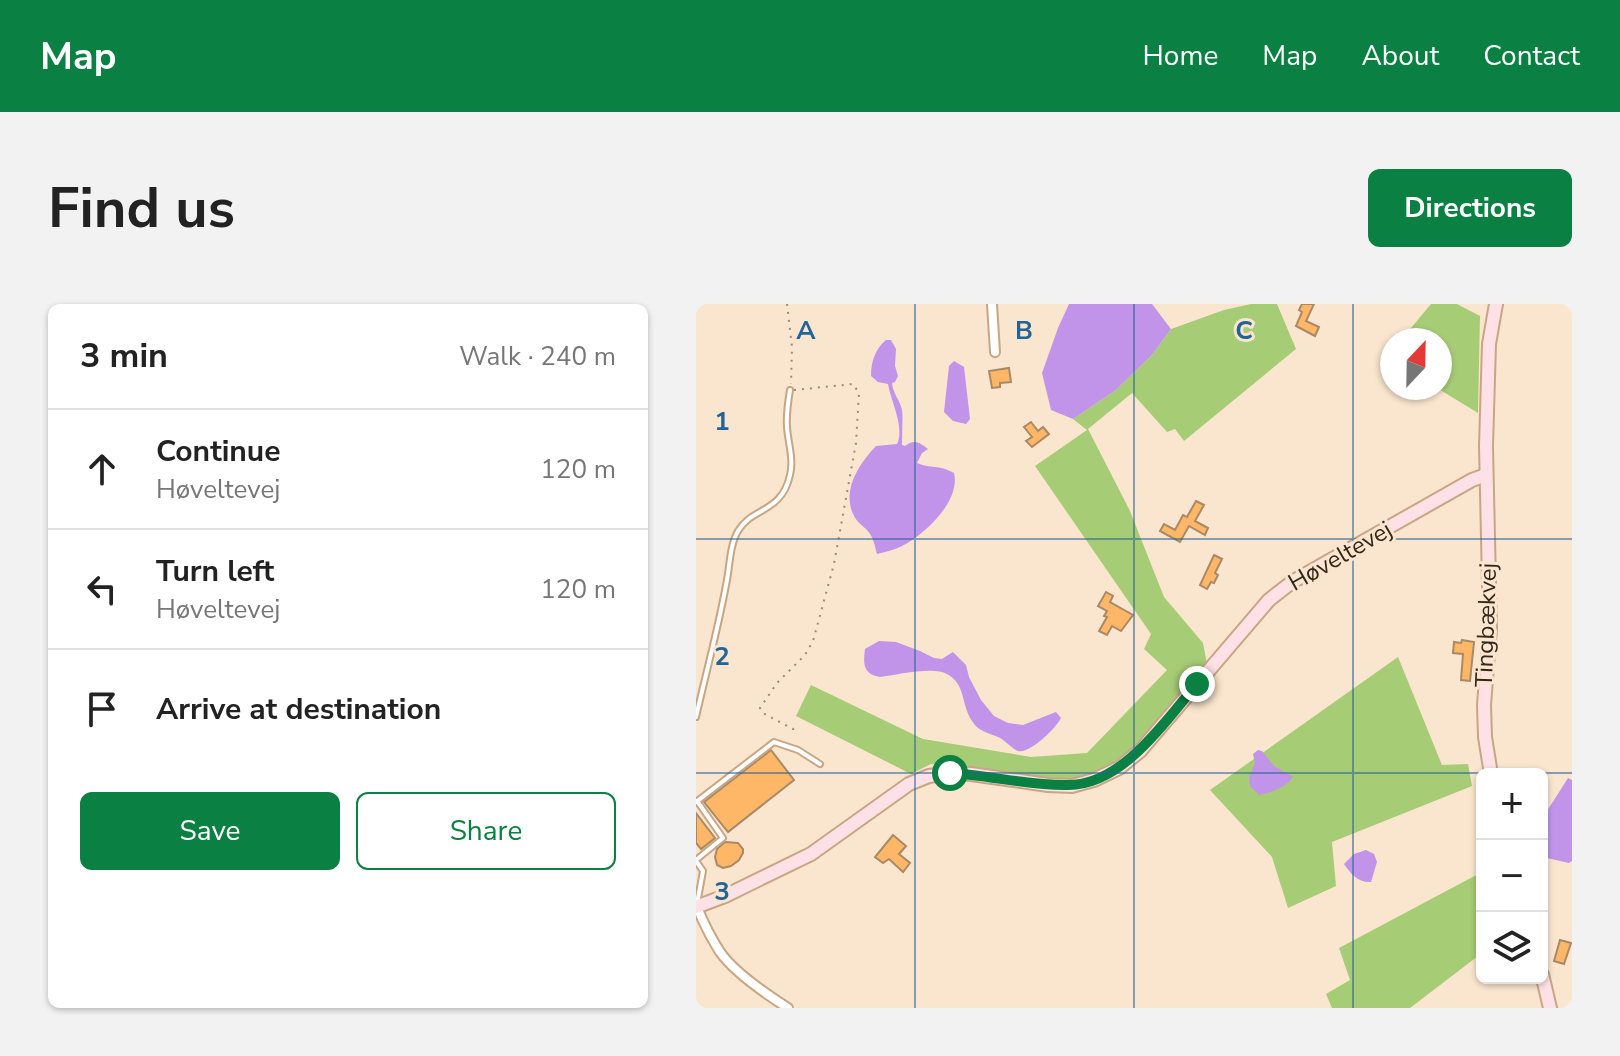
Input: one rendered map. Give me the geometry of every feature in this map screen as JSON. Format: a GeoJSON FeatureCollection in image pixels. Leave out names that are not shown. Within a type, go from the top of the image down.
{"type":"FeatureCollection","features":[{"type":"Feature","properties":{"kind":"street"},"geometry":{"type":"LineString","coordinates":[[992,304],[995,352]]}},
{"type":"Feature","properties":{"kind":"street"},"geometry":{"type":"LineString","coordinates":[[1486,475],[1489,344],[1496,304]]}},
{"type":"Feature","properties":{"kind":"street","name":"Tingbækvej"},"geometry":{"type":"LineString","coordinates":[[1486,475],[1490,629],[1484,705],[1490,768]]}},
{"type":"Feature","properties":{"kind":"street","name":"Høveltevej"},"geometry":{"type":"LineString","coordinates":[[696,907],[811,854],[905,781],[950,773],[1072,786],[1119,768],[1140,751],[1269,600],[1281,590],[1486,475]]}},
{"type":"Feature","properties":{"kind":"street"},"geometry":{"type":"LineString","coordinates":[[696,907],[721,953],[731,964],[788,1008]]}},
{"type":"Feature","properties":{"kind":"street"},"geometry":{"type":"LineString","coordinates":[[1544,984],[1550,1008]]}},
{"type":"Feature","properties":{"kind":"lane"},"geometry":{"type":"LineString","coordinates":[[696,717],[738,530],[776,503],[790,475],[792,460],[787,413],[790,390]]}},
{"type":"Feature","properties":{"kind":"lane"},"geometry":{"type":"LineString","coordinates":[[696,907],[703,871],[696,860],[723,838],[697,802],[774,742],[798,750],[820,764]]}},
{"type":"Feature","properties":{"kind":"path"},"geometry":{"type":"LineString","coordinates":[[787,304],[792,347],[790,390],[853,384],[859,393],[852,472],[834,564],[813,641],[805,655],[777,683],[760,708],[763,713],[793,729],[799,728]]}},
{"type":"Feature","properties":{"kind":"green space"},"geometry":{"type":"Polygon","coordinates":[[[1251,304],[1277,304],[1296,349],[1184,441],[1175,429],[1167,432],[1132,393],[1088,429],[1130,511],[1164,597],[1203,643],[1207,664],[1130,750],[1092,778],[1045,779],[931,764],[911,774],[796,716],[811,685],[923,739],[1031,757],[1087,753],[1167,670],[1144,649],[1151,634],[1035,466],[1087,430],[1073,419],[1116,390],[1152,355],[1171,329],[1251,304]]]}},
{"type":"Feature","properties":{"kind":"green space"},"geometry":{"type":"Polygon","coordinates":[[[1431,304],[1457,304],[1480,316],[1478,413],[1452,397],[1452,328],[1411,328],[1431,304]]]}},
{"type":"Feature","properties":{"kind":"green space"},"geometry":{"type":"Polygon","coordinates":[[[1398,657],[1442,765],[1468,764],[1472,786],[1332,842],[1336,886],[1288,908],[1272,857],[1210,790],[1398,657]]]}},
{"type":"Feature","properties":{"kind":"green space"},"geometry":{"type":"Polygon","coordinates":[[[1476,875],[1476,958],[1410,1008],[1332,1008],[1326,994],[1350,980],[1339,948],[1476,875]]]}},
{"type":"Feature","properties":{"kind":"shaded area"},"geometry":{"type":"Polygon","coordinates":[[[1069,304],[1152,304],[1171,329],[1152,355],[1116,390],[1073,419],[1051,410],[1042,373],[1069,304]]]}},
{"type":"Feature","properties":{"kind":"shaded area"},"geometry":{"type":"Polygon","coordinates":[[[886,340],[891,340],[896,349],[898,376],[892,383],[902,410],[902,445],[914,442],[928,449],[917,463],[954,473],[955,484],[939,516],[920,534],[902,546],[877,554],[871,535],[854,516],[850,497],[858,469],[870,453],[876,446],[897,444],[899,437],[888,384],[878,382],[871,376],[874,356],[886,340]]]}},
{"type":"Feature","properties":{"kind":"shaded area"},"geometry":{"type":"Polygon","coordinates":[[[954,361],[964,367],[970,419],[966,424],[953,421],[944,412],[949,366],[954,361]]]}},
{"type":"Feature","properties":{"kind":"shaded area"},"geometry":{"type":"Polygon","coordinates":[[[879,641],[896,642],[934,658],[942,659],[953,652],[966,665],[981,700],[994,716],[1008,723],[1023,725],[1056,712],[1061,718],[1036,745],[1018,751],[974,724],[957,683],[947,674],[924,671],[880,677],[867,671],[865,649],[879,641]]]}},
{"type":"Feature","properties":{"kind":"shaded area"},"geometry":{"type":"Polygon","coordinates":[[[1258,750],[1274,766],[1293,777],[1282,787],[1259,795],[1250,786],[1249,778],[1255,763],[1253,754],[1258,750]]]}},
{"type":"Feature","properties":{"kind":"shaded area"},"geometry":{"type":"Polygon","coordinates":[[[1568,778],[1572,780],[1572,861],[1569,863],[1548,858],[1548,810],[1568,778]]]}},
{"type":"Feature","properties":{"kind":"shaded area"},"geometry":{"type":"Polygon","coordinates":[[[1366,850],[1374,854],[1377,862],[1371,882],[1359,879],[1344,864],[1354,854],[1366,850]]]}},
{"type":"Feature","properties":{"kind":"building"},"geometry":{"type":"Polygon","coordinates":[[[1302,304],[1314,304],[1306,321],[1319,327],[1315,336],[1296,326],[1302,304]]]}},
{"type":"Feature","properties":{"kind":"building"},"geometry":{"type":"Polygon","coordinates":[[[1009,368],[1011,382],[992,388],[989,371],[1009,368]]]}},
{"type":"Feature","properties":{"kind":"building"},"geometry":{"type":"Polygon","coordinates":[[[1031,422],[1038,431],[1043,427],[1049,434],[1032,447],[1026,441],[1032,437],[1024,427],[1031,422]]]}},
{"type":"Feature","properties":{"kind":"building"},"geometry":{"type":"Polygon","coordinates":[[[1196,501],[1204,505],[1195,521],[1208,528],[1205,535],[1189,526],[1180,542],[1160,531],[1164,524],[1175,530],[1196,501]]]}},
{"type":"Feature","properties":{"kind":"building"},"geometry":{"type":"Polygon","coordinates":[[[1214,555],[1222,559],[1214,583],[1211,582],[1207,589],[1200,585],[1214,555]]]}},
{"type":"Feature","properties":{"kind":"building"},"geometry":{"type":"Polygon","coordinates":[[[1106,592],[1113,596],[1110,602],[1133,615],[1121,631],[1112,626],[1107,635],[1099,631],[1107,611],[1098,606],[1106,592]]]}},
{"type":"Feature","properties":{"kind":"building"},"geometry":{"type":"Polygon","coordinates":[[[1462,640],[1474,642],[1470,681],[1461,680],[1463,654],[1453,653],[1454,642],[1461,643],[1462,640]]]}},
{"type":"Feature","properties":{"kind":"building"},"geometry":{"type":"Polygon","coordinates":[[[771,750],[794,780],[728,832],[704,802],[771,750]]]}},
{"type":"Feature","properties":{"kind":"building"},"geometry":{"type":"Polygon","coordinates":[[[696,813],[715,838],[701,849],[696,843],[696,813]]]}},
{"type":"Feature","properties":{"kind":"building"},"geometry":{"type":"Polygon","coordinates":[[[893,835],[906,846],[899,854],[910,863],[903,872],[889,859],[883,863],[875,857],[893,835]]]}},
{"type":"Feature","properties":{"kind":"building"},"geometry":{"type":"Polygon","coordinates":[[[725,842],[738,843],[743,853],[731,866],[723,868],[717,865],[715,857],[717,849],[725,842]]]}},
{"type":"Feature","properties":{"kind":"building"},"geometry":{"type":"Polygon","coordinates":[[[1560,940],[1571,943],[1564,964],[1554,961],[1560,940]]]}},
{"type":"Feature","properties":{"kind":"route"},"geometry":{"type":"LineString","coordinates":[[950,773],[1048,785],[1072,786],[1094,780],[1119,768],[1140,751],[1197,684]]}}]}
